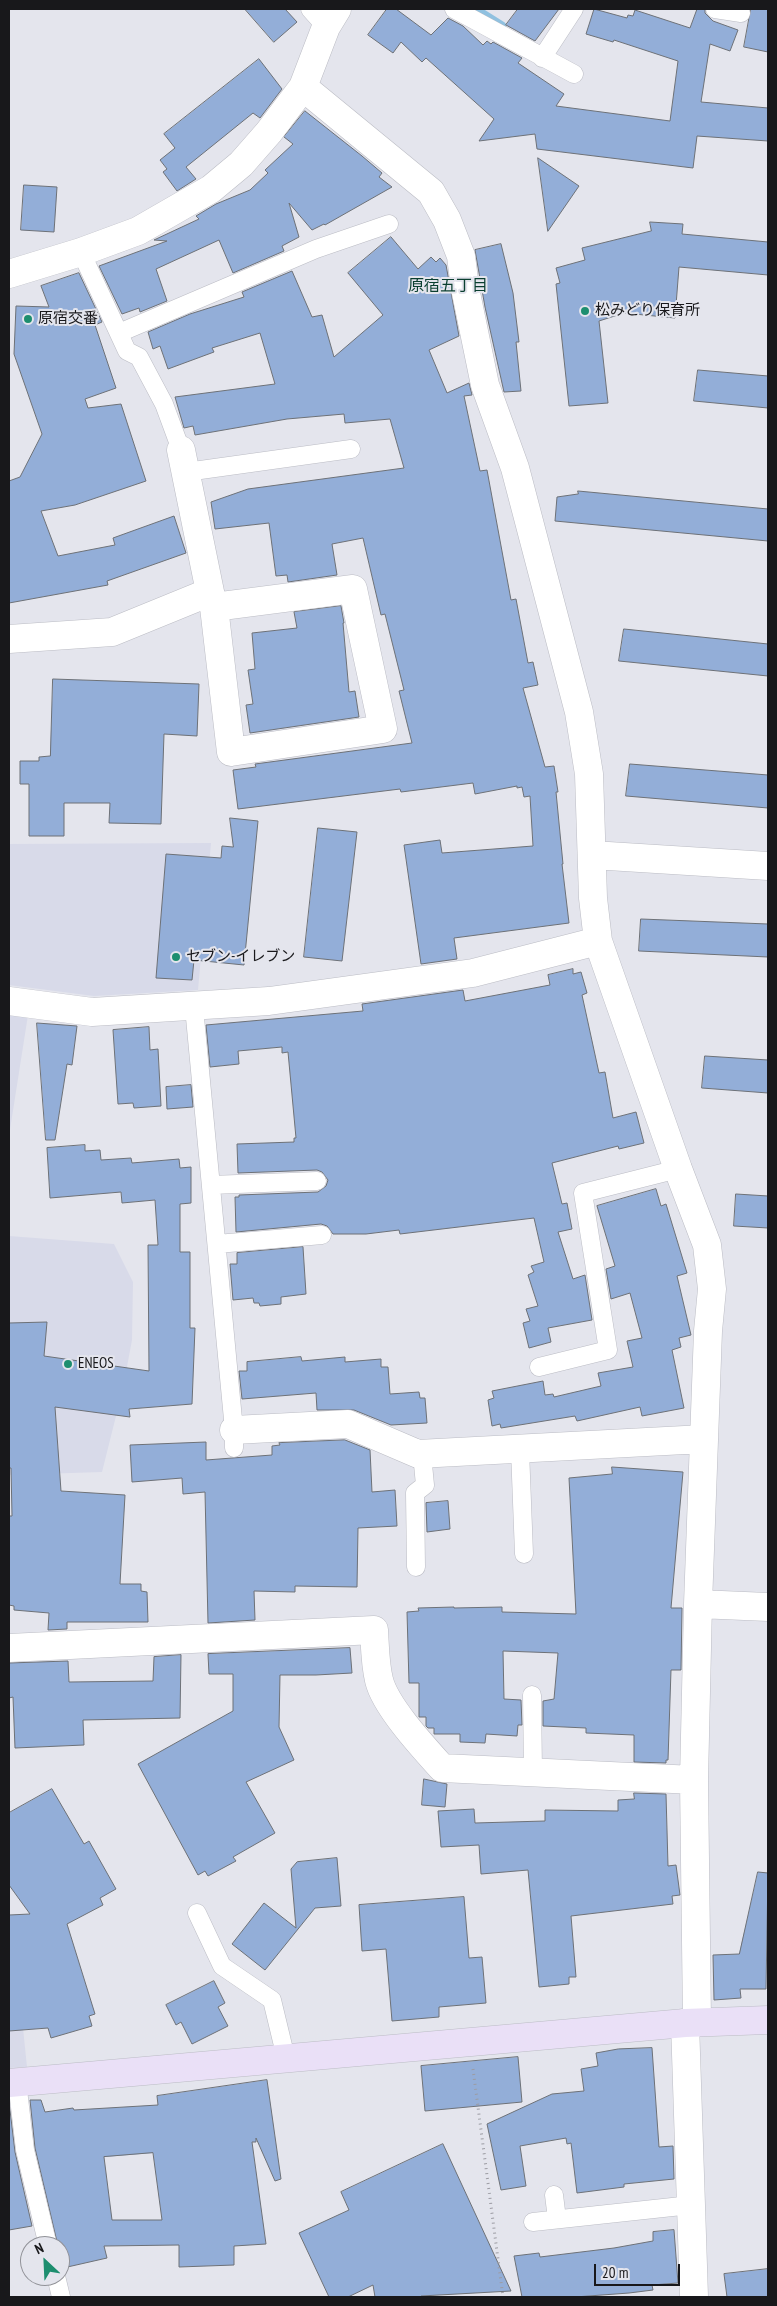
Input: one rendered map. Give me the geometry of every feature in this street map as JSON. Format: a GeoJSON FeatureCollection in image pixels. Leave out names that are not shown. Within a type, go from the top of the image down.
{"type":"FeatureCollection","features":[{"type":"Feature","properties":{"kind":"street"},"geometry":{"type":"LineString","coordinates":[[9,274],[81,252],[138,231],[211,189],[241,164],[269,132],[303,87],[324,15]]}},
{"type":"Feature","properties":{"kind":"street"},"geometry":{"type":"LineString","coordinates":[[303,87],[431,192],[447,220],[461,256],[465,288],[485,385],[515,468],[579,712],[589,774],[594,898],[598,941],[678,1169],[707,1245],[711,1280],[698,1604],[691,2022],[691,2205],[694,2297]]}},
{"type":"Feature","properties":{"kind":"street"},"geometry":{"type":"LineString","coordinates":[[9,639],[112,632],[212,599],[353,589],[383,729],[231,752],[212,599],[183,461]]}},
{"type":"Feature","properties":{"kind":"street"},"geometry":{"type":"LineString","coordinates":[[592,856],[768,866]]}},
{"type":"Feature","properties":{"kind":"street"},"geometry":{"type":"LineString","coordinates":[[9,1001],[92,1012],[269,1001],[474,973],[598,941]]}},
{"type":"Feature","properties":{"kind":"street"},"geometry":{"type":"LineString","coordinates":[[234,1439],[348,1424],[422,1454],[704,1439]]}},
{"type":"Feature","properties":{"kind":"street"},"geometry":{"type":"LineString","coordinates":[[698,1604],[768,1607]]}},
{"type":"Feature","properties":{"kind":"street"},"geometry":{"type":"LineString","coordinates":[[9,1648],[374,1630],[379,1681],[420,1744],[442,1768],[694,1780]]}},
{"type":"Feature","properties":{"kind":"street"},"geometry":{"type":"LineString","coordinates":[[13,2082],[691,2022],[768,2020]]}},
{"type":"Feature","properties":{"kind":"lane"},"geometry":{"type":"LineString","coordinates":[[454,9],[574,74]]}},
{"type":"Feature","properties":{"kind":"lane"},"geometry":{"type":"LineString","coordinates":[[542,58],[574,9]]}},
{"type":"Feature","properties":{"kind":"lane"},"geometry":{"type":"LineString","coordinates":[[715,9],[741,13]]}},
{"type":"Feature","properties":{"kind":"lane"},"geometry":{"type":"LineString","coordinates":[[119,333],[316,249],[389,224]]}},
{"type":"Feature","properties":{"kind":"lane"},"geometry":{"type":"LineString","coordinates":[[81,252],[127,351],[139,357],[164,404],[183,461],[351,449]]}},
{"type":"Feature","properties":{"kind":"lane"},"geometry":{"type":"LineString","coordinates":[[194,1007],[234,1439]]}},
{"type":"Feature","properties":{"kind":"lane"},"geometry":{"type":"LineString","coordinates":[[539,1367],[608,1350],[583,1193],[678,1169]]}},
{"type":"Feature","properties":{"kind":"lane"},"geometry":{"type":"LineString","coordinates":[[211,1185],[317,1182]]}},
{"type":"Feature","properties":{"kind":"lane"},"geometry":{"type":"LineString","coordinates":[[216,1244],[322,1236]]}},
{"type":"Feature","properties":{"kind":"lane"},"geometry":{"type":"LineString","coordinates":[[520,1450],[524,1554]]}},
{"type":"Feature","properties":{"kind":"lane"},"geometry":{"type":"LineString","coordinates":[[416,1567],[414,1493],[425,1485],[422,1454]]}},
{"type":"Feature","properties":{"kind":"lane"},"geometry":{"type":"LineString","coordinates":[[532,1694],[533,1772]]}},
{"type":"Feature","properties":{"kind":"lane"},"geometry":{"type":"LineString","coordinates":[[197,1913],[222,1966],[272,2000],[286,2058]]}},
{"type":"Feature","properties":{"kind":"lane"},"geometry":{"type":"LineString","coordinates":[[13,2082],[24,2150],[46,2236]]}},
{"type":"Feature","properties":{"kind":"lane"},"geometry":{"type":"LineString","coordinates":[[554,2195],[556,2219]]}},
{"type":"Feature","properties":{"kind":"lane"},"geometry":{"type":"LineString","coordinates":[[533,2222],[691,2205]]}},
{"type":"Feature","properties":{"kind":"path"},"geometry":{"type":"LineString","coordinates":[[470,2042],[503,2297]]}},
{"type":"Feature","properties":{"kind":"shaded area"},"geometry":{"type":"Polygon","coordinates":[[[211,843],[198,990],[94,996],[9,985],[9,844],[211,843]]]}},
{"type":"Feature","properties":{"kind":"shaded area"},"geometry":{"type":"Polygon","coordinates":[[[9,1011],[28,1015],[9,1136],[9,1011]]]}},
{"type":"Feature","properties":{"kind":"shaded area","name":"ENEOS"},"geometry":{"type":"Polygon","coordinates":[[[9,1236],[114,1244],[133,1282],[132,1340],[123,1388],[102,1472],[9,1475],[9,1236]]]}},
{"type":"Feature","properties":{"kind":"shaded area"},"geometry":{"type":"Polygon","coordinates":[[[9,1934],[15,1950],[27,2067],[9,2068],[9,1934]]]}},
{"type":"Feature","properties":{"kind":"building"},"geometry":{"type":"Polygon","coordinates":[[[245,9],[285,9],[297,22],[274,42],[245,9]]]}},
{"type":"Feature","properties":{"kind":"building"},"geometry":{"type":"Polygon","coordinates":[[[387,9],[396,9],[431,35],[448,18],[463,26],[483,45],[487,41],[491,44],[493,42],[522,58],[518,63],[564,94],[556,106],[670,121],[678,61],[614,40],[613,42],[586,34],[594,9],[627,18],[628,15],[633,16],[635,10],[690,28],[697,9],[705,9],[705,13],[713,21],[738,30],[730,51],[710,44],[701,102],[768,108],[768,141],[697,136],[693,168],[537,149],[535,134],[479,141],[494,119],[426,58],[422,62],[401,42],[393,53],[368,35],[387,9]]]}},
{"type":"Feature","properties":{"kind":"building"},"geometry":{"type":"Polygon","coordinates":[[[518,9],[559,9],[535,41],[506,25],[518,9]]]}},
{"type":"Feature","properties":{"kind":"building"},"geometry":{"type":"Polygon","coordinates":[[[751,9],[768,9],[768,52],[744,47],[751,9]]]}},
{"type":"Feature","properties":{"kind":"building"},"geometry":{"type":"Polygon","coordinates":[[[259,59],[282,89],[260,118],[253,113],[186,167],[196,179],[177,191],[163,172],[167,169],[160,160],[175,148],[164,134],[259,59]]]}},
{"type":"Feature","properties":{"kind":"building"},"geometry":{"type":"Polygon","coordinates":[[[305,111],[382,173],[379,177],[392,187],[325,225],[312,230],[289,203],[299,237],[282,246],[284,251],[233,273],[219,240],[156,269],[167,301],[140,312],[139,308],[122,314],[99,266],[167,241],[154,240],[199,219],[196,216],[216,204],[250,190],[268,173],[265,170],[293,144],[284,137],[305,111]]]}},
{"type":"Feature","properties":{"kind":"building"},"geometry":{"type":"Polygon","coordinates":[[[538,158],[579,186],[548,231],[538,158]]]}},
{"type":"Feature","properties":{"kind":"building"},"geometry":{"type":"Polygon","coordinates":[[[24,185],[57,187],[54,232],[21,230],[24,185]]]}},
{"type":"Feature","properties":{"kind":"building"},"geometry":{"type":"Polygon","coordinates":[[[650,222],[683,224],[682,234],[768,242],[768,275],[679,267],[675,318],[624,313],[599,321],[608,403],[569,406],[556,284],[560,283],[556,268],[585,260],[582,248],[651,231],[650,222]]]}},
{"type":"Feature","properties":{"kind":"building"},"geometry":{"type":"Polygon","coordinates":[[[391,237],[418,269],[431,257],[436,262],[440,258],[446,265],[459,336],[429,350],[447,393],[469,383],[472,395],[464,396],[480,471],[487,470],[511,600],[516,599],[528,663],[533,662],[538,685],[523,688],[545,767],[554,766],[558,792],[556,792],[562,864],[569,923],[454,938],[457,959],[421,964],[404,845],[440,840],[442,853],[533,846],[530,796],[524,797],[522,787],[517,788],[517,786],[475,794],[473,783],[401,792],[400,789],[238,809],[233,770],[256,767],[255,764],[412,743],[399,691],[404,690],[385,614],[381,615],[363,538],[332,544],[337,575],[288,582],[287,575],[276,576],[269,523],[215,529],[211,502],[248,489],[404,468],[390,419],[345,423],[344,414],[287,419],[195,435],[193,426],[184,428],[175,397],[275,384],[260,333],[212,348],[214,352],[168,369],[160,346],[153,349],[148,332],[190,314],[244,297],[242,292],[292,271],[312,317],[322,315],[334,357],[383,315],[348,273],[391,237]]]}},
{"type":"Feature","properties":{"kind":"building"},"geometry":{"type":"Polygon","coordinates":[[[501,244],[513,293],[519,342],[516,342],[521,391],[504,392],[485,307],[475,250],[501,244]]]}},
{"type":"Feature","properties":{"kind":"building"},"geometry":{"type":"Polygon","coordinates":[[[79,273],[102,322],[95,325],[116,388],[85,399],[88,408],[121,404],[146,481],[75,505],[41,511],[58,556],[115,545],[113,538],[174,516],[186,553],[107,581],[108,585],[9,603],[9,481],[20,477],[42,434],[14,354],[16,306],[49,307],[41,286],[79,273]]]}},
{"type":"Feature","properties":{"kind":"building"},"geometry":{"type":"Polygon","coordinates":[[[698,370],[768,376],[768,408],[694,401],[698,370]]]}},
{"type":"Feature","properties":{"kind":"building"},"geometry":{"type":"Polygon","coordinates":[[[578,491],[768,509],[768,541],[555,521],[557,497],[578,494],[578,491]]]}},
{"type":"Feature","properties":{"kind":"building"},"geometry":{"type":"Polygon","coordinates":[[[341,606],[349,692],[355,691],[359,717],[250,733],[246,705],[253,704],[248,670],[255,669],[252,633],[297,628],[294,612],[341,606]]]}},
{"type":"Feature","properties":{"kind":"building"},"geometry":{"type":"Polygon","coordinates":[[[624,629],[768,644],[768,676],[619,661],[624,629]]]}},
{"type":"Feature","properties":{"kind":"building"},"geometry":{"type":"Polygon","coordinates":[[[53,679],[199,684],[197,736],[164,734],[161,824],[109,823],[110,803],[64,803],[64,836],[29,836],[29,784],[20,784],[20,761],[39,761],[39,757],[50,756],[53,679]]]}},
{"type":"Feature","properties":{"kind":"building"},"geometry":{"type":"Polygon","coordinates":[[[630,764],[768,775],[768,808],[626,796],[630,764]]]}},
{"type":"Feature","properties":{"kind":"building"},"geometry":{"type":"Polygon","coordinates":[[[230,818],[258,821],[244,965],[194,960],[192,980],[156,978],[166,854],[221,858],[222,846],[233,847],[230,818]]]}},
{"type":"Feature","properties":{"kind":"building"},"geometry":{"type":"Polygon","coordinates":[[[318,828],[357,832],[342,961],[304,957],[318,828]]]}},
{"type":"Feature","properties":{"kind":"building"},"geometry":{"type":"Polygon","coordinates":[[[641,919],[768,924],[768,957],[639,951],[641,919]]]}},
{"type":"Feature","properties":{"kind":"building"},"geometry":{"type":"Polygon","coordinates":[[[573,969],[573,974],[581,972],[587,993],[582,995],[599,1073],[605,1072],[613,1118],[636,1112],[644,1143],[619,1149],[618,1146],[552,1163],[562,1204],[567,1203],[572,1229],[558,1232],[573,1279],[585,1275],[592,1320],[548,1328],[551,1342],[529,1348],[523,1323],[530,1321],[526,1309],[538,1306],[528,1275],[534,1272],[531,1266],[544,1262],[534,1218],[400,1234],[399,1230],[366,1234],[333,1234],[327,1226],[321,1224],[236,1232],[235,1197],[239,1197],[239,1195],[318,1192],[326,1186],[328,1180],[322,1172],[317,1170],[238,1173],[237,1144],[294,1142],[294,1138],[296,1138],[288,1052],[282,1053],[282,1047],[238,1051],[239,1064],[210,1067],[206,1025],[363,1011],[362,1004],[463,990],[465,1001],[550,985],[548,975],[573,969]]]}},
{"type":"Feature","properties":{"kind":"building"},"geometry":{"type":"Polygon","coordinates":[[[37,1023],[77,1026],[72,1065],[67,1064],[55,1140],[46,1140],[37,1023]]]}},
{"type":"Feature","properties":{"kind":"building"},"geometry":{"type":"Polygon","coordinates":[[[149,1027],[150,1050],[158,1049],[161,1106],[134,1108],[133,1103],[118,1104],[113,1030],[149,1027]]]}},
{"type":"Feature","properties":{"kind":"building"},"geometry":{"type":"Polygon","coordinates":[[[705,1056],[768,1060],[768,1093],[702,1088],[705,1056]]]}},
{"type":"Feature","properties":{"kind":"building"},"geometry":{"type":"Polygon","coordinates":[[[191,1085],[193,1107],[167,1109],[166,1087],[191,1085]]]}},
{"type":"Feature","properties":{"kind":"building"},"geometry":{"type":"Polygon","coordinates":[[[85,1145],[85,1151],[100,1150],[101,1160],[131,1158],[132,1163],[179,1159],[180,1168],[191,1167],[191,1203],[180,1204],[180,1252],[190,1252],[190,1328],[195,1328],[192,1404],[129,1409],[130,1417],[55,1407],[61,1491],[125,1495],[120,1584],[141,1584],[141,1591],[147,1592],[148,1622],[67,1622],[67,1629],[48,1630],[49,1613],[14,1610],[14,1606],[9,1605],[9,1516],[12,1516],[11,1468],[9,1468],[9,1323],[47,1322],[44,1356],[149,1371],[148,1245],[158,1245],[155,1200],[122,1203],[121,1192],[50,1198],[47,1148],[85,1145]]]}},
{"type":"Feature","properties":{"kind":"building"},"geometry":{"type":"Polygon","coordinates":[[[656,1189],[661,1206],[666,1204],[687,1273],[677,1276],[691,1335],[679,1338],[681,1347],[672,1350],[684,1408],[642,1416],[640,1407],[577,1421],[575,1416],[501,1428],[500,1424],[492,1426],[488,1400],[494,1398],[492,1391],[543,1381],[545,1395],[553,1394],[554,1397],[601,1386],[598,1373],[633,1367],[627,1341],[642,1338],[630,1293],[611,1299],[606,1269],[615,1266],[597,1206],[656,1189]]]}},
{"type":"Feature","properties":{"kind":"building"},"geometry":{"type":"Polygon","coordinates":[[[736,1194],[768,1196],[768,1228],[734,1226],[736,1194]]]}},
{"type":"Feature","properties":{"kind":"building"},"geometry":{"type":"Polygon","coordinates":[[[303,1247],[306,1294],[281,1297],[281,1304],[260,1306],[259,1303],[254,1303],[253,1298],[233,1300],[230,1264],[237,1264],[237,1253],[303,1247]]]}},
{"type":"Feature","properties":{"kind":"building"},"geometry":{"type":"Polygon","coordinates":[[[301,1357],[302,1361],[345,1357],[345,1362],[381,1359],[381,1367],[388,1367],[390,1394],[419,1392],[420,1398],[425,1398],[427,1423],[391,1425],[354,1410],[317,1410],[316,1393],[242,1399],[239,1371],[247,1371],[247,1362],[301,1357]]]}},
{"type":"Feature","properties":{"kind":"building"},"geometry":{"type":"Polygon","coordinates":[[[345,1440],[370,1450],[372,1492],[395,1490],[397,1526],[358,1528],[357,1587],[295,1586],[295,1592],[254,1591],[255,1620],[208,1623],[205,1492],[183,1494],[182,1478],[132,1482],[130,1445],[206,1442],[206,1460],[272,1455],[272,1446],[280,1445],[279,1443],[345,1440]]]}},
{"type":"Feature","properties":{"kind":"building"},"geometry":{"type":"Polygon","coordinates":[[[612,1467],[683,1472],[671,1608],[682,1608],[681,1670],[671,1670],[668,1760],[666,1760],[666,1763],[634,1762],[634,1735],[586,1733],[586,1728],[543,1726],[543,1701],[554,1699],[558,1653],[503,1651],[504,1699],[521,1700],[522,1725],[518,1725],[517,1736],[486,1734],[485,1743],[460,1742],[460,1734],[434,1734],[434,1728],[426,1726],[426,1717],[419,1717],[419,1683],[409,1683],[407,1612],[419,1611],[418,1608],[502,1607],[502,1612],[576,1614],[569,1478],[612,1474],[612,1467]]]}},
{"type":"Feature","properties":{"kind":"building"},"geometry":{"type":"Polygon","coordinates":[[[448,1501],[450,1529],[427,1532],[426,1503],[448,1501]]]}},
{"type":"Feature","properties":{"kind":"building"},"geometry":{"type":"Polygon","coordinates":[[[350,1648],[352,1673],[280,1675],[279,1727],[294,1760],[246,1782],[275,1833],[233,1857],[236,1861],[208,1876],[205,1871],[198,1875],[138,1764],[233,1711],[233,1674],[209,1674],[208,1654],[350,1648]]]}},
{"type":"Feature","properties":{"kind":"building"},"geometry":{"type":"Polygon","coordinates":[[[181,1655],[180,1718],[83,1720],[84,1745],[15,1748],[13,1697],[9,1698],[9,1663],[68,1661],[69,1682],[153,1681],[154,1657],[181,1655]]]}},
{"type":"Feature","properties":{"kind":"building"},"geometry":{"type":"Polygon","coordinates":[[[424,1779],[447,1784],[445,1807],[422,1805],[424,1779]]]}},
{"type":"Feature","properties":{"kind":"building"},"geometry":{"type":"Polygon","coordinates":[[[52,1789],[84,1844],[89,1841],[116,1889],[100,1898],[103,1905],[67,1924],[95,2014],[89,2016],[92,2026],[51,2038],[48,2028],[9,2031],[9,1915],[30,1914],[9,1885],[9,1813],[52,1789]]]}},
{"type":"Feature","properties":{"kind":"building"},"geometry":{"type":"Polygon","coordinates":[[[634,1793],[666,1794],[668,1866],[676,1865],[680,1895],[672,1896],[673,1904],[571,1916],[576,1977],[569,1977],[569,1984],[539,1987],[528,1870],[481,1874],[479,1845],[441,1847],[438,1811],[474,1809],[475,1823],[545,1821],[545,1810],[618,1811],[618,1800],[634,1799],[634,1793]]]}},
{"type":"Feature","properties":{"kind":"building"},"geometry":{"type":"Polygon","coordinates":[[[337,1858],[341,1906],[315,1908],[265,1970],[232,1944],[264,1903],[296,1928],[291,1869],[297,1862],[337,1858]]]}},
{"type":"Feature","properties":{"kind":"building"},"geometry":{"type":"Polygon","coordinates":[[[758,1872],[768,1873],[766,1989],[740,1989],[741,1998],[714,2000],[713,1955],[739,1954],[758,1872]]]}},
{"type":"Feature","properties":{"kind":"building"},"geometry":{"type":"Polygon","coordinates":[[[464,1897],[469,1958],[482,1957],[486,2003],[439,2007],[439,2017],[392,2021],[386,1949],[362,1951],[359,1905],[464,1897]]]}},
{"type":"Feature","properties":{"kind":"building"},"geometry":{"type":"Polygon","coordinates":[[[214,1981],[225,2003],[218,2007],[228,2026],[192,2044],[181,2022],[176,2025],[166,2005],[214,1981]]]}},
{"type":"Feature","properties":{"kind":"building"},"geometry":{"type":"Polygon","coordinates":[[[652,2048],[659,2147],[673,2146],[674,2179],[624,2184],[624,2187],[577,2193],[571,2143],[567,2144],[566,2138],[520,2146],[526,2186],[501,2190],[487,2124],[552,2094],[584,2091],[581,2069],[598,2066],[596,2053],[618,2049],[652,2048]]]}},
{"type":"Feature","properties":{"kind":"building"},"geometry":{"type":"Polygon","coordinates":[[[518,2057],[522,2102],[425,2111],[421,2066],[518,2057]]]}},
{"type":"Feature","properties":{"kind":"building"},"geometry":{"type":"Polygon","coordinates":[[[267,2080],[281,2179],[275,2181],[256,2138],[256,2142],[252,2142],[266,2244],[234,2246],[234,2265],[179,2267],[179,2245],[104,2246],[107,2258],[70,2266],[70,2236],[56,2236],[35,2148],[30,2100],[41,2100],[45,2112],[73,2108],[74,2110],[158,2105],[157,2096],[267,2080]],[[153,2153],[104,2157],[112,2220],[162,2220],[153,2153]]]}},
{"type":"Feature","properties":{"kind":"building"},"geometry":{"type":"Polygon","coordinates":[[[9,2102],[15,2152],[32,2226],[9,2230],[9,2102]]]}},
{"type":"Feature","properties":{"kind":"building"},"geometry":{"type":"Polygon","coordinates":[[[443,2144],[511,2291],[421,2297],[375,2297],[373,2285],[348,2297],[329,2297],[299,2233],[349,2210],[341,2192],[443,2144]]]}},
{"type":"Feature","properties":{"kind":"building"},"geometry":{"type":"Polygon","coordinates":[[[674,2230],[678,2283],[652,2285],[653,2290],[629,2293],[575,2297],[522,2297],[514,2256],[539,2253],[540,2257],[614,2248],[653,2241],[653,2232],[674,2230]]]}},
{"type":"Feature","properties":{"kind":"building"},"geometry":{"type":"Polygon","coordinates":[[[768,2269],[768,2297],[727,2297],[724,2274],[768,2269]]]}},
{"type":"Feature","properties":{"kind":"waterway"},"geometry":{"type":"LineString","coordinates":[[475,9],[502,26]]}},
{"type":"Feature","properties":{"kind":"place","name":"松みどり保育所"},"geometry":{"type":"Point","coordinates":[585,311]}},
{"type":"Feature","properties":{"kind":"place","name":"原宿交番"},"geometry":{"type":"Point","coordinates":[28,319]}},
{"type":"Feature","properties":{"kind":"place","name":"セブン-イレブン"},"geometry":{"type":"Point","coordinates":[176,957]}},
{"type":"Feature","properties":{"kind":"place","name":"ENEOS"},"geometry":{"type":"Point","coordinates":[68,1364]}},
{"type":"Feature","properties":{"kind":"district","name":"原宿五丁目"},"geometry":{"type":"Point","coordinates":[448,286]}}]}
